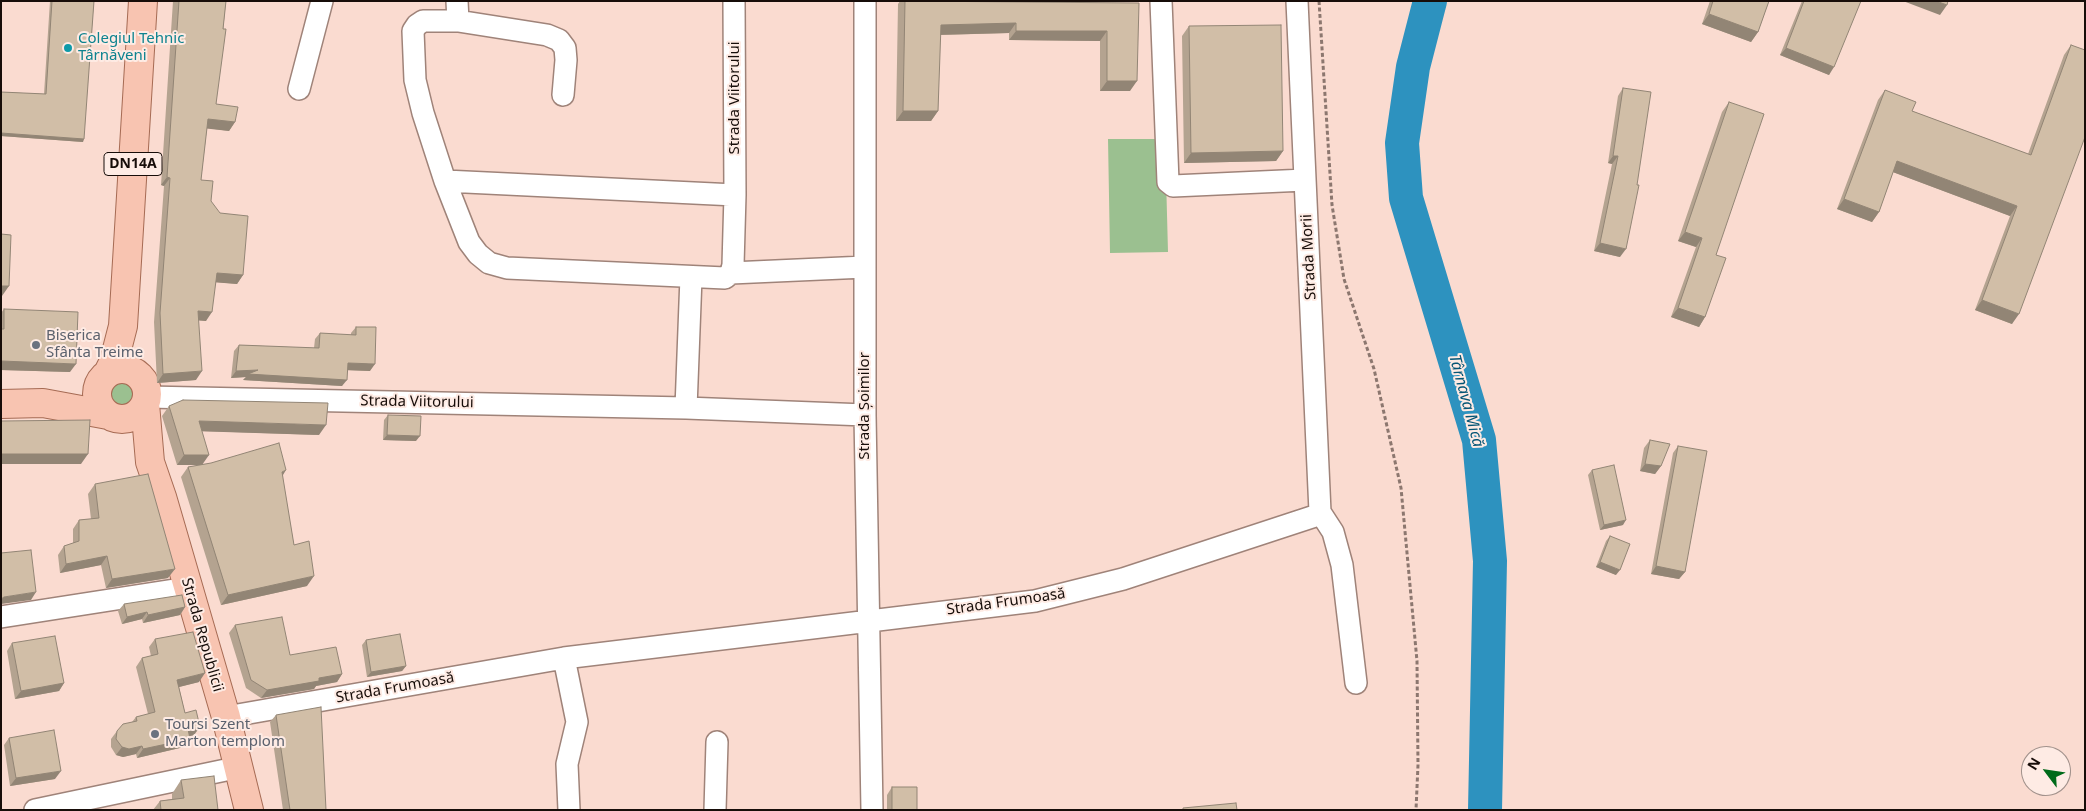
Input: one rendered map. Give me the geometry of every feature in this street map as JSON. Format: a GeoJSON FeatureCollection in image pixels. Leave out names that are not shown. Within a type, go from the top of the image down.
{"type":"FeatureCollection","features":[{"type":"Feature","properties":{"kind":"main road","name":"Strada Republicii"},"geometry":{"type":"LineString","coordinates":[[104,378],[114,361],[123,326],[143,1]]}},
{"type":"Feature","properties":{"kind":"main road","name":"Strada Republicii"},"geometry":{"type":"LineString","coordinates":[[123,326],[144,392],[150,462],[162,497],[226,717],[240,767],[249,810]]}},
{"type":"Feature","properties":{"kind":"main road"},"geometry":{"type":"LineString","coordinates":[[1,404],[43,403],[125,419],[140,411],[144,392],[124,368],[84,391],[43,403]]}},
{"type":"Feature","properties":{"kind":"main road","name":"DN14A"},"geometry":{"type":"LineString","coordinates":[[104,378],[96,392],[97,401],[101,409],[112,417]]}},
{"type":"Feature","properties":{"kind":"main road","name":"Strada Republicii"},"geometry":{"type":"LineString","coordinates":[[112,417],[150,462]]}},
{"type":"Feature","properties":{"kind":"street"},"geometry":{"type":"LineString","coordinates":[[299,89],[322,1]]}},
{"type":"Feature","properties":{"kind":"street","name":"Strada Viitorului"},"geometry":{"type":"LineString","coordinates":[[732,272],[735,195],[734,1]]}},
{"type":"Feature","properties":{"kind":"street","name":"Strada Șoimilor"},"geometry":{"type":"LineString","coordinates":[[865,1],[865,416],[867,620],[872,810]]}},
{"type":"Feature","properties":{"kind":"street"},"geometry":{"type":"LineString","coordinates":[[1161,1],[1168,182],[1172,186],[1305,180]]}},
{"type":"Feature","properties":{"kind":"street","name":"Strada Morii"},"geometry":{"type":"LineString","coordinates":[[1297,1],[1320,512]]}},
{"type":"Feature","properties":{"kind":"street"},"geometry":{"type":"LineString","coordinates":[[563,95],[566,60],[565,48],[559,40],[458,11],[423,22],[417,25],[413,31],[415,80],[423,113],[445,181],[469,242],[478,254],[489,262],[507,268],[725,278],[732,272],[865,267]]}},
{"type":"Feature","properties":{"kind":"street"},"geometry":{"type":"LineString","coordinates":[[445,181],[735,195]]}},
{"type":"Feature","properties":{"kind":"street"},"geometry":{"type":"LineString","coordinates":[[686,408],[690,277]]}},
{"type":"Feature","properties":{"kind":"street","name":"Strada Viitorului"},"geometry":{"type":"LineString","coordinates":[[144,392],[686,408],[865,416]]}},
{"type":"Feature","properties":{"kind":"street"},"geometry":{"type":"LineString","coordinates":[[1320,512],[1333,532],[1342,565],[1356,683]]}},
{"type":"Feature","properties":{"kind":"street","name":"Strada Frumoasă"},"geometry":{"type":"LineString","coordinates":[[226,717],[564,658],[1035,601],[1082,591],[1314,516],[1320,512]]}},
{"type":"Feature","properties":{"kind":"street"},"geometry":{"type":"LineString","coordinates":[[1,617],[187,588]]}},
{"type":"Feature","properties":{"kind":"street"},"geometry":{"type":"LineString","coordinates":[[564,658],[577,722],[567,764],[569,810]]}},
{"type":"Feature","properties":{"kind":"street"},"geometry":{"type":"LineString","coordinates":[[714,810],[717,742]]}},
{"type":"Feature","properties":{"kind":"street"},"geometry":{"type":"LineString","coordinates":[[35,810],[240,767]]}},
{"type":"Feature","properties":{"kind":"path"},"geometry":{"type":"LineString","coordinates":[[1319,1],[1332,205],[1344,279],[1374,369],[1401,488],[1417,661],[1418,765],[1416,810]]}},
{"type":"Feature","properties":{"kind":"green space"},"geometry":{"type":"Polygon","coordinates":[[[1108,139],[1165,139],[1168,252],[1110,253],[1108,139]]]}},
{"type":"Feature","properties":{"kind":"green space"},"geometry":{"type":"Polygon","coordinates":[[[121,382],[129,386],[133,394],[129,402],[121,406],[113,402],[109,394],[113,386],[121,382]]]}},
{"type":"Feature","properties":{"kind":"building","name":"Colegiul Tehnic Târnăveni"},"geometry":{"type":"Polygon","coordinates":[[[52,1],[94,1],[84,139],[1,133],[1,92],[46,94],[52,1]]]}},
{"type":"Feature","properties":{"kind":"building"},"geometry":{"type":"Polygon","coordinates":[[[179,1],[226,1],[223,29],[226,29],[216,104],[238,107],[235,122],[208,119],[201,180],[213,181],[211,201],[220,213],[248,216],[243,275],[217,273],[212,312],[198,311],[202,371],[163,374],[160,313],[170,178],[167,177],[179,1]]]}},
{"type":"Feature","properties":{"kind":"building"},"geometry":{"type":"Polygon","coordinates":[[[905,1],[1139,3],[1137,81],[1107,81],[1107,31],[1016,31],[1016,23],[941,25],[938,111],[903,111],[905,1]]]}},
{"type":"Feature","properties":{"kind":"building"},"geometry":{"type":"Polygon","coordinates":[[[1713,1],[1769,1],[1758,32],[1709,14],[1713,1]]]}},
{"type":"Feature","properties":{"kind":"building"},"geometry":{"type":"Polygon","coordinates":[[[1804,1],[1861,1],[1834,67],[1786,48],[1804,1]]]}},
{"type":"Feature","properties":{"kind":"building"},"geometry":{"type":"Polygon","coordinates":[[[1936,1],[1948,1],[1947,5],[1936,1]]]}},
{"type":"Feature","properties":{"kind":"building"},"geometry":{"type":"Polygon","coordinates":[[[1281,25],[1283,151],[1191,153],[1189,26],[1281,25]]]}},
{"type":"Feature","properties":{"kind":"building"},"geometry":{"type":"Polygon","coordinates":[[[2071,45],[2085,50],[2085,137],[2019,314],[1982,300],[2017,206],[1897,161],[1879,212],[1844,199],[1885,90],[1916,102],[1912,111],[2031,155],[2071,45]]]}},
{"type":"Feature","properties":{"kind":"building"},"geometry":{"type":"Polygon","coordinates":[[[1623,88],[1651,92],[1637,185],[1639,185],[1626,249],[1600,243],[1618,156],[1613,156],[1623,88]]]}},
{"type":"Feature","properties":{"kind":"building"},"geometry":{"type":"Polygon","coordinates":[[[1729,102],[1764,114],[1716,255],[1726,258],[1705,317],[1678,308],[1702,238],[1685,232],[1729,102]]]}},
{"type":"Feature","properties":{"kind":"building"},"geometry":{"type":"Polygon","coordinates":[[[1,234],[11,235],[9,286],[1,286],[1,234]]]}},
{"type":"Feature","properties":{"kind":"building","name":"Biserica Sfânta Treime"},"geometry":{"type":"Polygon","coordinates":[[[4,309],[78,312],[76,364],[1,361],[1,329],[4,329],[4,309]]]}},
{"type":"Feature","properties":{"kind":"building"},"geometry":{"type":"Polygon","coordinates":[[[356,327],[376,327],[375,364],[348,363],[347,380],[248,374],[258,370],[236,371],[239,345],[319,348],[320,333],[356,335],[356,327]]]}},
{"type":"Feature","properties":{"kind":"building"},"geometry":{"type":"Polygon","coordinates":[[[183,400],[328,403],[326,425],[199,421],[209,455],[184,455],[169,406],[183,400]]]}},
{"type":"Feature","properties":{"kind":"building"},"geometry":{"type":"Polygon","coordinates":[[[388,415],[421,416],[420,436],[387,435],[388,415]]]}},
{"type":"Feature","properties":{"kind":"building"},"geometry":{"type":"Polygon","coordinates":[[[90,420],[88,454],[1,454],[1,421],[90,420]]]}},
{"type":"Feature","properties":{"kind":"building"},"geometry":{"type":"Polygon","coordinates":[[[1650,440],[1670,444],[1661,466],[1645,464],[1650,440]]]}},
{"type":"Feature","properties":{"kind":"building"},"geometry":{"type":"Polygon","coordinates":[[[279,443],[286,470],[282,472],[294,545],[309,541],[314,576],[228,595],[188,467],[211,463],[279,443]]]}},
{"type":"Feature","properties":{"kind":"building"},"geometry":{"type":"Polygon","coordinates":[[[1678,446],[1707,451],[1685,572],[1656,566],[1678,446]]]}},
{"type":"Feature","properties":{"kind":"building"},"geometry":{"type":"Polygon","coordinates":[[[1614,465],[1626,520],[1604,525],[1592,470],[1614,465]]]}},
{"type":"Feature","properties":{"kind":"building"},"geometry":{"type":"Polygon","coordinates":[[[148,474],[175,569],[112,579],[107,556],[66,564],[64,546],[79,541],[79,520],[99,518],[95,484],[148,474]]]}},
{"type":"Feature","properties":{"kind":"building"},"geometry":{"type":"Polygon","coordinates":[[[1610,536],[1630,544],[1620,570],[1600,562],[1610,536]]]}},
{"type":"Feature","properties":{"kind":"building"},"geometry":{"type":"Polygon","coordinates":[[[31,550],[36,592],[1,599],[1,553],[31,550]]]}},
{"type":"Feature","properties":{"kind":"building"},"geometry":{"type":"Polygon","coordinates":[[[182,595],[185,607],[148,615],[147,612],[127,617],[124,604],[182,595]]]}},
{"type":"Feature","properties":{"kind":"building"},"geometry":{"type":"Polygon","coordinates":[[[282,617],[290,655],[336,647],[342,674],[319,678],[319,681],[267,690],[251,680],[235,625],[282,617]]]}},
{"type":"Feature","properties":{"kind":"building"},"geometry":{"type":"Polygon","coordinates":[[[193,632],[205,673],[177,680],[185,713],[196,710],[200,727],[188,729],[190,739],[143,749],[142,746],[129,749],[122,747],[116,739],[117,731],[123,724],[137,721],[136,717],[155,712],[142,658],[158,654],[155,639],[193,632]]]}},
{"type":"Feature","properties":{"kind":"building"},"geometry":{"type":"Polygon","coordinates":[[[400,634],[406,666],[371,672],[366,640],[400,634]]]}},
{"type":"Feature","properties":{"kind":"building"},"geometry":{"type":"Polygon","coordinates":[[[55,636],[64,683],[21,691],[12,643],[55,636]]]}},
{"type":"Feature","properties":{"kind":"building"},"geometry":{"type":"Polygon","coordinates":[[[321,707],[326,810],[290,810],[276,715],[321,707]]]}},
{"type":"Feature","properties":{"kind":"building"},"geometry":{"type":"Polygon","coordinates":[[[54,730],[61,771],[16,778],[9,738],[54,730]]]}},
{"type":"Feature","properties":{"kind":"building"},"geometry":{"type":"Polygon","coordinates":[[[214,776],[218,810],[161,810],[160,801],[184,798],[181,780],[214,776]]]}},
{"type":"Feature","properties":{"kind":"building"},"geometry":{"type":"Polygon","coordinates":[[[892,787],[917,787],[917,810],[892,810],[892,787]]]}},
{"type":"Feature","properties":{"kind":"building"},"geometry":{"type":"Polygon","coordinates":[[[1236,803],[1237,810],[1183,810],[1183,808],[1236,803]]]}},
{"type":"Feature","properties":{"kind":"waterway","name":"Târnava Mică"},"geometry":{"type":"LineString","coordinates":[[1430,1],[1413,67],[1402,143],[1406,198],[1479,440],[1490,561],[1485,810]]}},
{"type":"Feature","properties":{"kind":"place","name":"Colegiul Tehnic Târnăveni"},"geometry":{"type":"Point","coordinates":[68,48]}},
{"type":"Feature","properties":{"kind":"place","name":"Biserica Sfânta Treime"},"geometry":{"type":"Point","coordinates":[36,345]}},
{"type":"Feature","properties":{"kind":"place","name":"Toursi Szent Marton templom"},"geometry":{"type":"Point","coordinates":[155,734]}}]}
